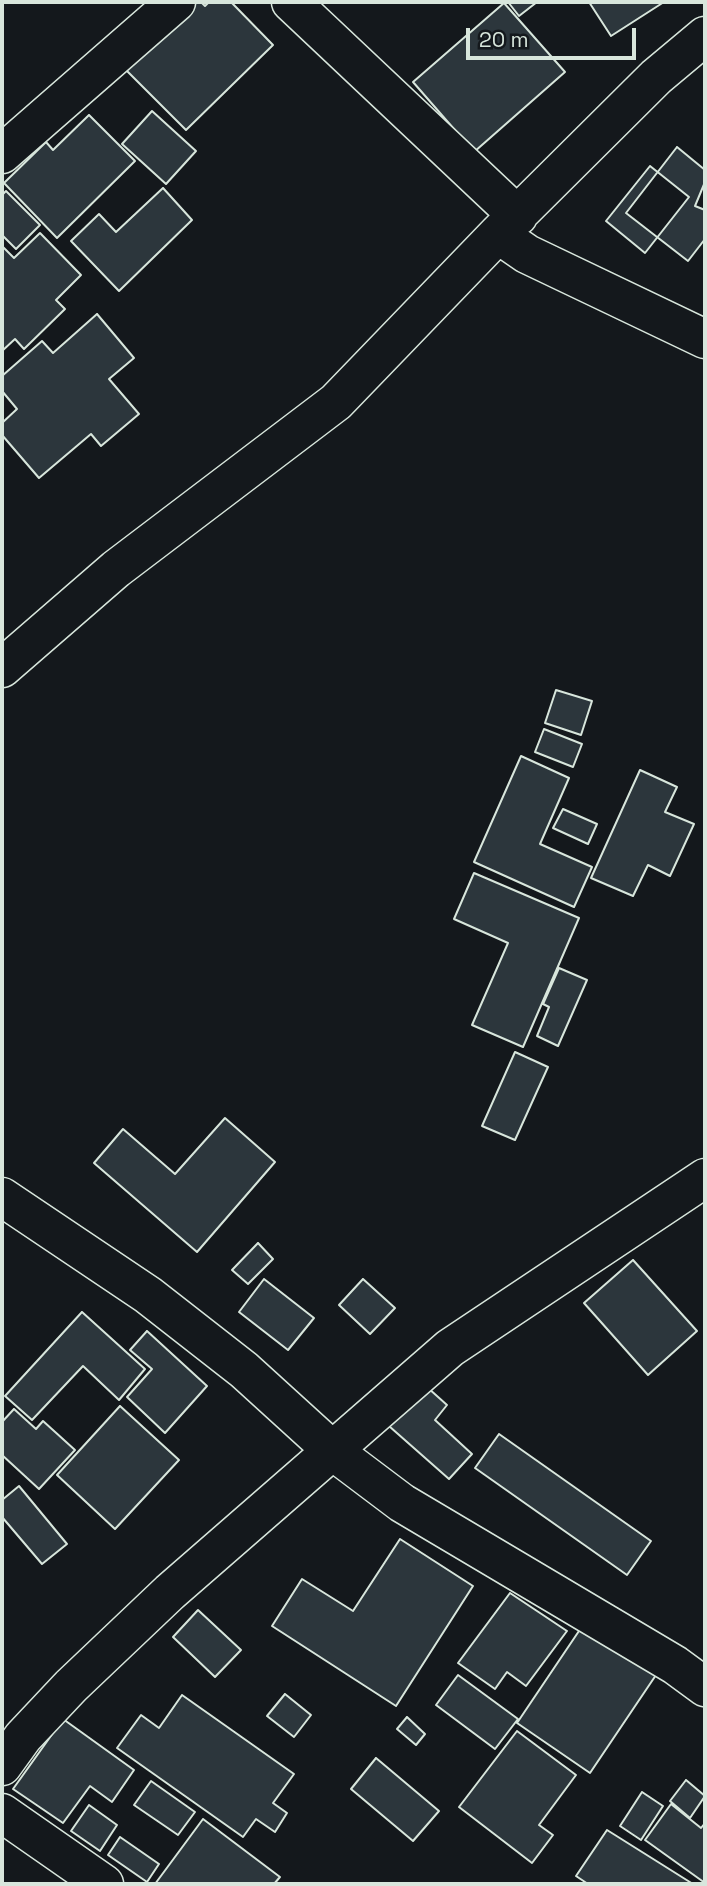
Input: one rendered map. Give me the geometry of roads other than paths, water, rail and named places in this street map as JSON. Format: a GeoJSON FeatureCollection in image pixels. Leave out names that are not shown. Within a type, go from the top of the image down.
{"type":"FeatureCollection","features":[{"type":"Feature","properties":{"kind":"street"},"geometry":{"type":"LineString","coordinates":[[2,155],[176,2]]}},
{"type":"Feature","properties":{"kind":"street"},"geometry":{"type":"LineString","coordinates":[[291,2],[551,266],[705,339]]}},
{"type":"Feature","properties":{"kind":"street"},"geometry":{"type":"LineString","coordinates":[[2,668],[116,569],[336,402],[656,77],[705,36]]}},
{"type":"Feature","properties":{"kind":"street"},"geometry":{"type":"LineString","coordinates":[[2,1766],[23,1737],[71,1686],[170,1592],[450,1348],[705,1178]]}},
{"type":"Feature","properties":{"kind":"street"},"geometry":{"type":"LineString","coordinates":[[2,1197],[148,1295],[244,1370],[333,1451],[402,1503],[675,1665],[705,1687]]}},
{"type":"Feature","properties":{"kind":"street"},"geometry":{"type":"LineString","coordinates":[[2,1813],[104,1884]]}}]}
